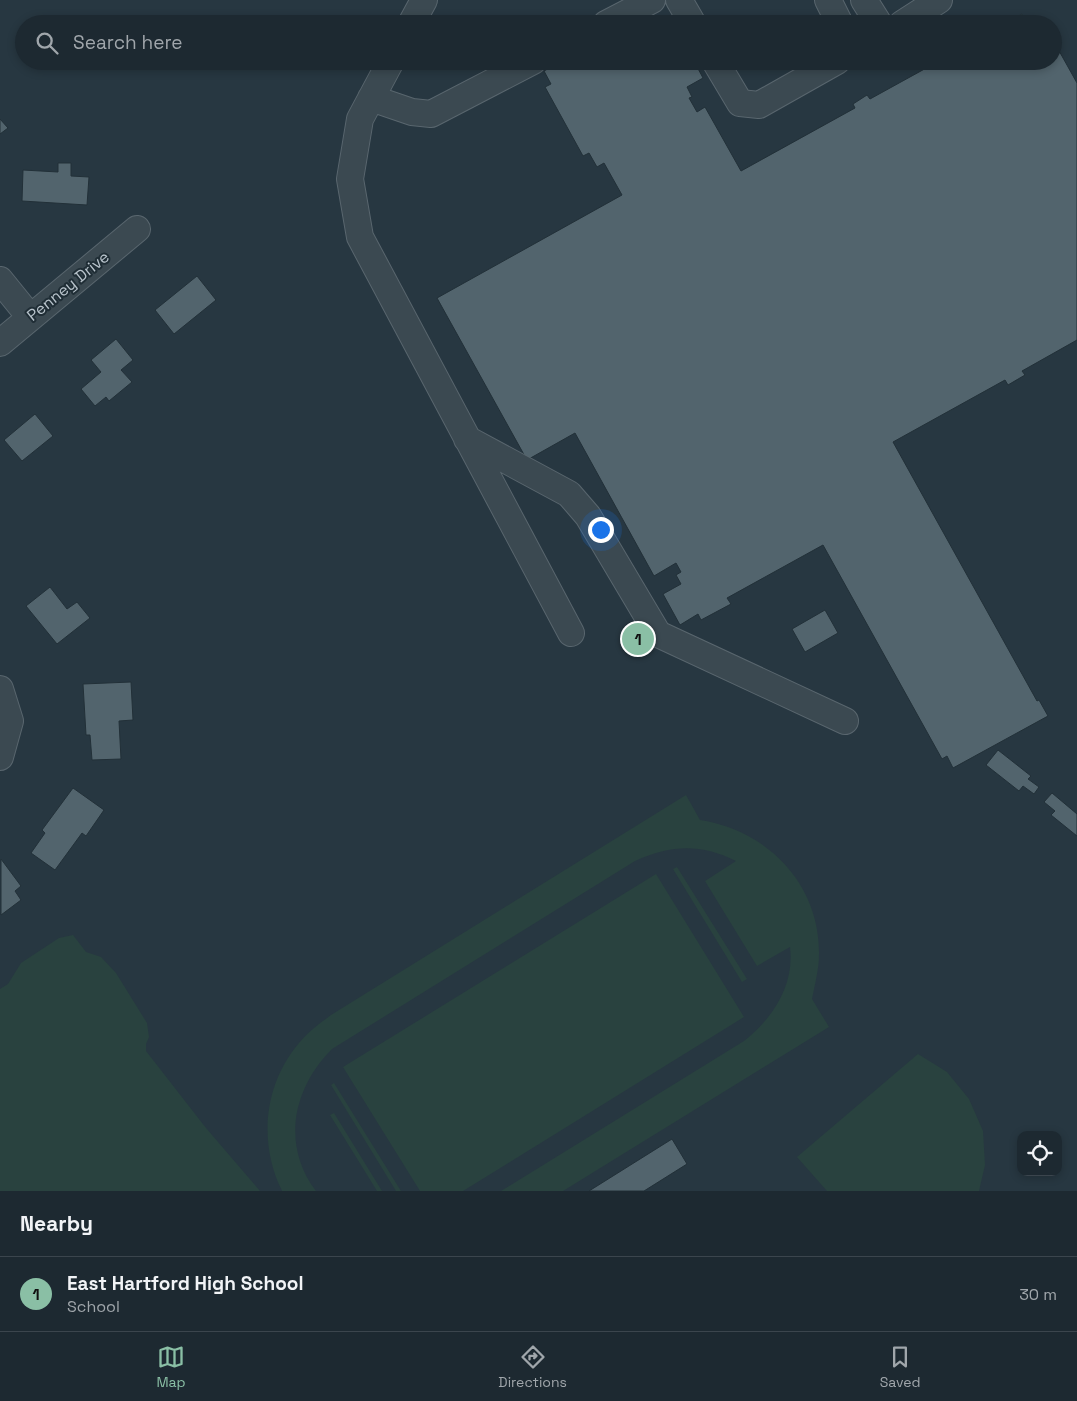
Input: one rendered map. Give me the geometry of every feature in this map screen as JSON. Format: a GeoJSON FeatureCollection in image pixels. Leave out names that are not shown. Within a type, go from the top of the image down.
{"type":"FeatureCollection","features":[{"type":"Feature","properties":{"kind":"street"},"geometry":{"type":"LineString","coordinates":[[416,15],[424,0]]}},
{"type":"Feature","properties":{"kind":"street"},"geometry":{"type":"LineString","coordinates":[[623,15],[652,0]]}},
{"type":"Feature","properties":{"kind":"street"},"geometry":{"type":"LineString","coordinates":[[679,0],[688,15]]}},
{"type":"Feature","properties":{"kind":"street"},"geometry":{"type":"LineString","coordinates":[[828,0],[836,15]]}},
{"type":"Feature","properties":{"kind":"street"},"geometry":{"type":"LineString","coordinates":[[864,0],[873,15]]}},
{"type":"Feature","properties":{"kind":"street"},"geometry":{"type":"LineString","coordinates":[[916,15],[939,0]]}},
{"type":"Feature","properties":{"kind":"street"},"geometry":{"type":"LineString","coordinates":[[386,70],[360,119],[350,179],[360,237],[570,633]]}},
{"type":"Feature","properties":{"kind":"street"},"geometry":{"type":"LineString","coordinates":[[371,98],[412,112],[432,114],[516,70]]}},
{"type":"Feature","properties":{"kind":"street"},"geometry":{"type":"LineString","coordinates":[[720,70],[740,103],[759,105],[821,70]]}},
{"type":"Feature","properties":{"kind":"street","name":"Penney Drive"},"geometry":{"type":"LineString","coordinates":[[0,343],[138,229]]}},
{"type":"Feature","properties":{"kind":"street"},"geometry":{"type":"LineString","coordinates":[[0,280],[30,317]]}},
{"type":"Feature","properties":{"kind":"street"},"geometry":{"type":"LineString","coordinates":[[467,439],[569,494],[588,516],[658,634],[845,721]]}},
{"type":"Feature","properties":{"kind":"street"},"geometry":{"type":"LineString","coordinates":[[0,690],[10,721],[0,757]]}},
{"type":"Feature","properties":{"kind":"green space"},"geometry":{"type":"Polygon","coordinates":[[[686,795],[700,820],[724,826],[747,835],[767,848],[785,864],[799,883],[810,905],[817,929],[819,960],[812,999],[829,1027],[563,1191],[501,1191],[744,1041],[772,1012],[785,988],[791,961],[790,947],[757,966],[705,881],[736,861],[723,855],[698,849],[673,849],[661,852],[635,861],[332,1049],[308,1081],[296,1117],[295,1136],[298,1155],[305,1173],[316,1191],[282,1191],[274,1173],[270,1153],[268,1114],[278,1077],[287,1059],[306,1035],[331,1015],[686,795]]]}},
{"type":"Feature","properties":{"kind":"green space"},"geometry":{"type":"Polygon","coordinates":[[[677,867],[747,979],[742,982],[673,869],[677,867]]]}},
{"type":"Feature","properties":{"kind":"green space"},"geometry":{"type":"Polygon","coordinates":[[[656,874],[744,1017],[463,1191],[420,1191],[343,1067],[656,874]]]}},
{"type":"Feature","properties":{"kind":"green space"},"geometry":{"type":"Polygon","coordinates":[[[73,935],[86,952],[101,957],[116,973],[147,1023],[149,1037],[146,1051],[206,1128],[260,1191],[0,1191],[0,989],[8,984],[21,963],[59,938],[73,935]]]}},
{"type":"Feature","properties":{"kind":"green space"},"geometry":{"type":"Polygon","coordinates":[[[918,1054],[947,1072],[969,1099],[983,1131],[985,1165],[979,1191],[827,1191],[797,1157],[918,1054]]]}},
{"type":"Feature","properties":{"kind":"green space"},"geometry":{"type":"Polygon","coordinates":[[[334,1083],[401,1191],[396,1191],[331,1085],[334,1083]]]}},
{"type":"Feature","properties":{"kind":"green space"},"geometry":{"type":"Polygon","coordinates":[[[334,1113],[382,1191],[377,1191],[330,1115],[334,1113]]]}},
{"type":"Feature","properties":{"kind":"building"},"geometry":{"type":"Polygon","coordinates":[[[1062,56],[1077,83],[1077,340],[1022,371],[1025,375],[1008,385],[1005,380],[893,442],[1037,701],[1039,700],[1048,716],[953,768],[947,756],[942,759],[823,545],[727,598],[731,604],[701,620],[698,614],[680,625],[663,594],[681,584],[676,575],[681,572],[676,563],[654,576],[575,433],[527,460],[437,298],[622,195],[604,163],[597,167],[589,153],[583,156],[545,87],[551,84],[544,71],[546,70],[699,70],[703,78],[687,87],[692,97],[689,98],[697,112],[705,107],[741,171],[855,108],[853,104],[867,95],[870,99],[923,70],[1062,70],[1062,56]]]}},
{"type":"Feature","properties":{"kind":"building"},"geometry":{"type":"Polygon","coordinates":[[[0,119],[8,128],[0,134],[0,119]]]}},
{"type":"Feature","properties":{"kind":"building"},"geometry":{"type":"Polygon","coordinates":[[[58,163],[71,163],[71,176],[89,177],[87,205],[22,201],[23,170],[58,172],[58,163]]]}},
{"type":"Feature","properties":{"kind":"building"},"geometry":{"type":"Polygon","coordinates":[[[197,276],[216,300],[174,334],[155,310],[197,276]]]}},
{"type":"Feature","properties":{"kind":"building"},"geometry":{"type":"Polygon","coordinates":[[[116,339],[133,360],[121,370],[132,382],[109,401],[106,397],[95,406],[81,389],[101,372],[91,360],[116,339]]]}},
{"type":"Feature","properties":{"kind":"building"},"geometry":{"type":"Polygon","coordinates":[[[35,414],[53,436],[22,461],[4,440],[35,414]]]}},
{"type":"Feature","properties":{"kind":"building"},"geometry":{"type":"Polygon","coordinates":[[[50,587],[67,609],[77,602],[90,618],[57,644],[26,606],[50,587]]]}},
{"type":"Feature","properties":{"kind":"building"},"geometry":{"type":"Polygon","coordinates":[[[825,610],[838,633],[805,652],[792,629],[825,610]]]}},
{"type":"Feature","properties":{"kind":"building"},"geometry":{"type":"Polygon","coordinates":[[[131,682],[133,720],[119,721],[121,759],[92,760],[90,735],[86,735],[83,684],[131,682]]]}},
{"type":"Feature","properties":{"kind":"building"},"geometry":{"type":"Polygon","coordinates":[[[998,750],[1031,776],[1028,779],[1039,787],[1034,794],[1023,786],[1019,791],[986,765],[998,750]]]}},
{"type":"Feature","properties":{"kind":"building"},"geometry":{"type":"Polygon","coordinates":[[[73,788],[104,810],[86,836],[82,833],[55,870],[31,853],[45,833],[42,830],[73,788]]]}},
{"type":"Feature","properties":{"kind":"building"},"geometry":{"type":"Polygon","coordinates":[[[1052,793],[1077,814],[1077,836],[1051,815],[1055,811],[1044,802],[1052,793]]]}},
{"type":"Feature","properties":{"kind":"building"},"geometry":{"type":"Polygon","coordinates":[[[1,859],[21,886],[15,891],[21,900],[1,915],[1,859]]]}},
{"type":"Feature","properties":{"kind":"building"},"geometry":{"type":"Polygon","coordinates":[[[672,1139],[687,1164],[644,1191],[589,1191],[672,1139]]]}},
{"type":"Feature","properties":{"kind":"place","name":"East Hartford High School"},"geometry":{"type":"Point","coordinates":[638,639]}}]}
